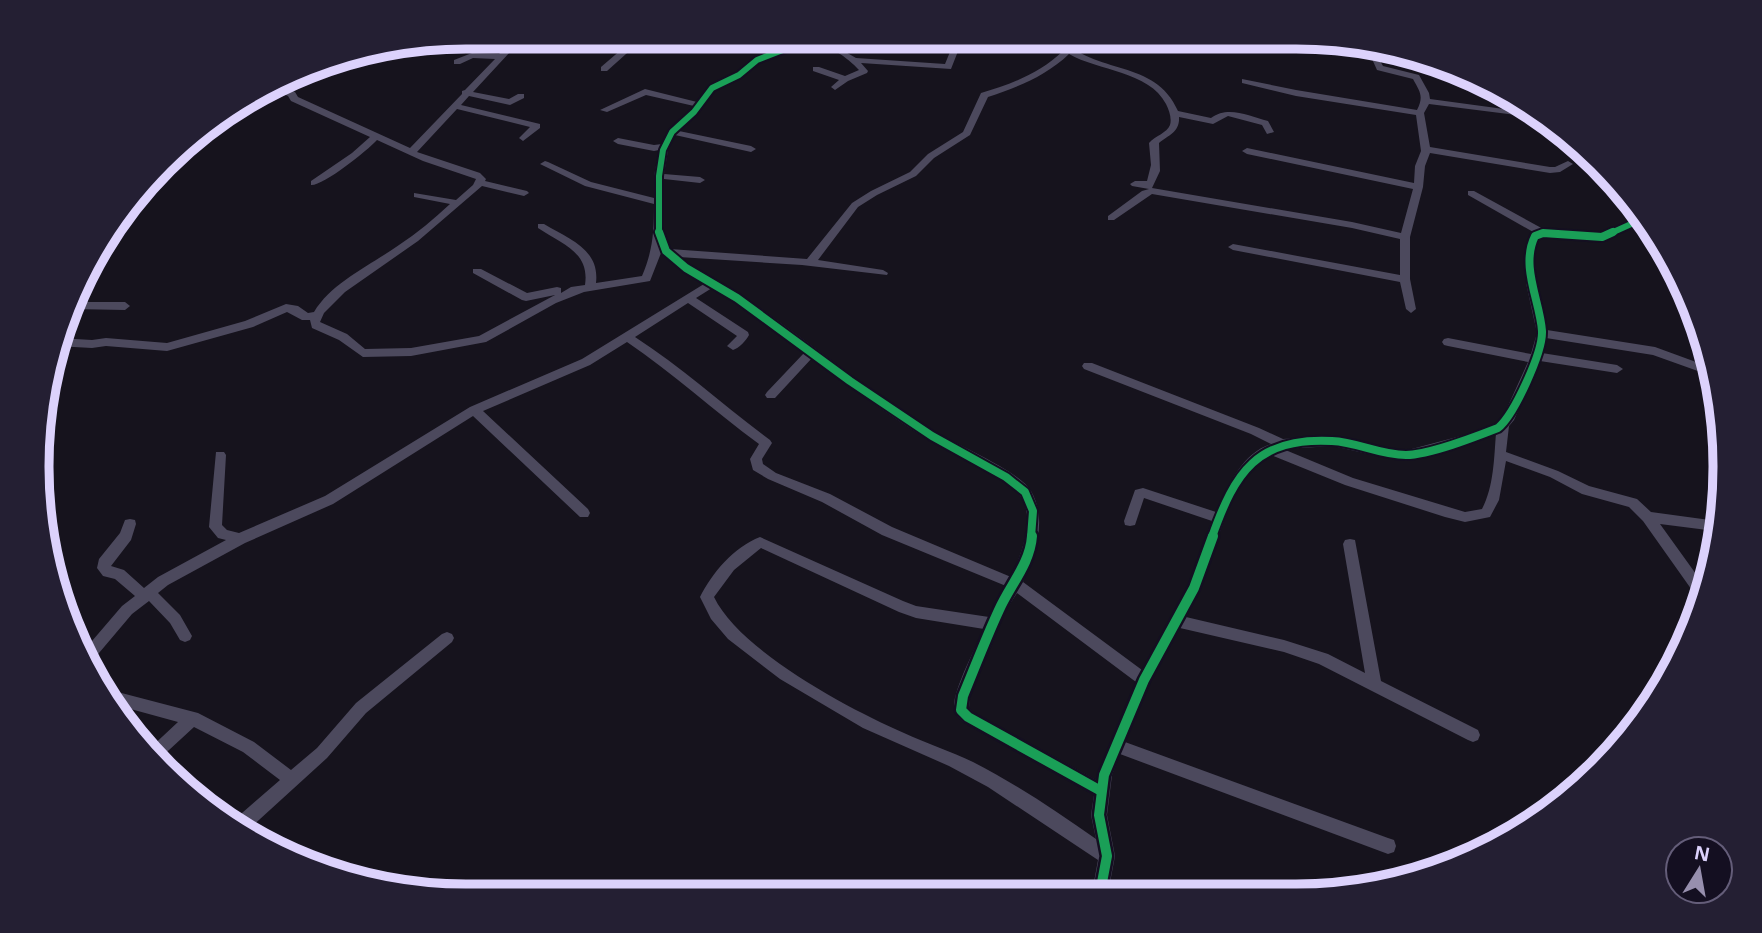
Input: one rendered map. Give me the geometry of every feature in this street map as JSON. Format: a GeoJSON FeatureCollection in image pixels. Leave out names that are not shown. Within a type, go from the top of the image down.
{"type":"FeatureCollection","features":[{"type":"Feature","properties":{"kind":"street"},"geometry":{"type":"LineString","coordinates":[[412,152],[508,49]]}},
{"type":"Feature","properties":{"kind":"street"},"geometry":{"type":"LineString","coordinates":[[604,69],[627,49]]}},
{"type":"Feature","properties":{"kind":"street"},"geometry":{"type":"LineString","coordinates":[[477,271],[526,297],[646,279],[656,256],[659,234],[659,176],[664,146],[672,132],[700,106],[712,88],[739,75],[757,60],[788,49]]}},
{"type":"Feature","properties":{"kind":"street"},"geometry":{"type":"LineString","coordinates":[[832,49],[854,60],[948,67],[955,49]]}},
{"type":"Feature","properties":{"kind":"street"},"geometry":{"type":"LineString","coordinates":[[810,263],[855,205],[914,174],[931,156],[967,133],[984,95],[1016,85],[1052,66],[1068,51],[1150,83],[1168,99],[1175,124],[1173,129],[1154,143],[1157,155],[1153,180],[1149,186],[1135,184]]}},
{"type":"Feature","properties":{"kind":"street"},"geometry":{"type":"LineString","coordinates":[[457,62],[472,55],[500,57]]}},
{"type":"Feature","properties":{"kind":"street"},"geometry":{"type":"LineString","coordinates":[[1375,57],[1383,70],[1416,77],[1423,86],[1426,101],[1420,113],[1425,157],[1420,166],[1418,187],[1405,237],[1405,279],[1411,309]]}},
{"type":"Feature","properties":{"kind":"street"},"geometry":{"type":"LineString","coordinates":[[835,87],[845,79],[864,73],[854,60]]}},
{"type":"Feature","properties":{"kind":"street"},"geometry":{"type":"LineString","coordinates":[[816,69],[845,79]]}},
{"type":"Feature","properties":{"kind":"street"},"geometry":{"type":"LineString","coordinates":[[1245,81],[1296,93],[1420,113]]}},
{"type":"Feature","properties":{"kind":"street"},"geometry":{"type":"LineString","coordinates":[[285,91],[292,94],[294,99],[412,152],[477,175],[481,183]]}},
{"type":"Feature","properties":{"kind":"street"},"geometry":{"type":"LineString","coordinates":[[604,110],[645,92],[700,106]]}},
{"type":"Feature","properties":{"kind":"street"},"geometry":{"type":"LineString","coordinates":[[466,93],[510,102],[521,96]]}},
{"type":"Feature","properties":{"kind":"street"},"geometry":{"type":"LineString","coordinates":[[1426,101],[1518,114]]}},
{"type":"Feature","properties":{"kind":"street"},"geometry":{"type":"LineString","coordinates":[[455,106],[537,126],[523,138]]}},
{"type":"Feature","properties":{"kind":"street"},"geometry":{"type":"LineString","coordinates":[[1173,113],[1213,121],[1228,113],[1265,124],[1270,132]]}},
{"type":"Feature","properties":{"kind":"street"},"geometry":{"type":"LineString","coordinates":[[672,132],[751,149]]}},
{"type":"Feature","properties":{"kind":"street"},"geometry":{"type":"LineString","coordinates":[[314,183],[342,162],[359,155],[376,135]]}},
{"type":"Feature","properties":{"kind":"street"},"geometry":{"type":"LineString","coordinates":[[618,141],[654,148],[664,146]]}},
{"type":"Feature","properties":{"kind":"street"},"geometry":{"type":"LineString","coordinates":[[1425,149],[1550,170],[1558,170],[1568,164]]}},
{"type":"Feature","properties":{"kind":"street"},"geometry":{"type":"LineString","coordinates":[[1247,151],[1418,187]]}},
{"type":"Feature","properties":{"kind":"street"},"geometry":{"type":"LineString","coordinates":[[545,164],[588,184],[657,202]]}},
{"type":"Feature","properties":{"kind":"street"},"geometry":{"type":"LineString","coordinates":[[659,176],[700,180]]}},
{"type":"Feature","properties":{"kind":"street"},"geometry":{"type":"LineString","coordinates":[[481,183],[524,193]]}},
{"type":"Feature","properties":{"kind":"street"},"geometry":{"type":"LineString","coordinates":[[481,183],[404,247],[348,285],[316,316],[316,325],[343,337],[363,353],[411,352],[476,341],[552,300],[586,288]]}},
{"type":"Feature","properties":{"kind":"street"},"geometry":{"type":"LineString","coordinates":[[1111,218],[1146,192],[1152,191],[1352,225],[1405,237]]}},
{"type":"Feature","properties":{"kind":"street"},"geometry":{"type":"LineString","coordinates":[[1471,193],[1543,233]]}},
{"type":"Feature","properties":{"kind":"street"},"geometry":{"type":"LineString","coordinates":[[417,195],[458,203]]}},
{"type":"Feature","properties":{"kind":"street"},"geometry":{"type":"LineString","coordinates":[[1102,884],[1107,856],[1099,815],[1101,790],[1144,680],[1194,589],[1219,518],[1247,467],[1276,447],[1333,441],[1376,452],[1408,455],[1474,437],[1508,421],[1535,357],[1542,333],[1531,283],[1531,244],[1535,236],[1543,233],[1601,237],[1634,222]]}},
{"type":"Feature","properties":{"kind":"street"},"geometry":{"type":"LineString","coordinates":[[541,226],[584,253],[592,272],[586,288]]}},
{"type":"Feature","properties":{"kind":"street"},"geometry":{"type":"LineString","coordinates":[[659,234],[666,251],[685,268],[754,309],[932,436],[1006,477],[1026,492],[1033,511],[1031,546],[1015,584],[1000,607],[963,696],[961,710],[1101,790]]}},
{"type":"Feature","properties":{"kind":"street"},"geometry":{"type":"LineString","coordinates":[[1233,247],[1405,279]]}},
{"type":"Feature","properties":{"kind":"street"},"geometry":{"type":"LineString","coordinates":[[666,251],[732,259],[834,263],[883,273]]}},
{"type":"Feature","properties":{"kind":"street"},"geometry":{"type":"LineString","coordinates":[[92,651],[120,618],[146,594],[240,539],[329,500],[474,410],[586,362],[629,338],[713,283]]}},
{"type":"Feature","properties":{"kind":"street"},"geometry":{"type":"LineString","coordinates":[[688,298],[744,335],[733,346]]}},
{"type":"Feature","properties":{"kind":"street"},"geometry":{"type":"LineString","coordinates":[[81,306],[125,306]]}},
{"type":"Feature","properties":{"kind":"street"},"geometry":{"type":"LineString","coordinates":[[68,343],[106,342],[167,347],[249,324],[286,308],[294,309],[306,317],[316,316]]}},
{"type":"Feature","properties":{"kind":"street"},"geometry":{"type":"LineString","coordinates":[[1542,333],[1655,351],[1701,368]]}},
{"type":"Feature","properties":{"kind":"street"},"geometry":{"type":"LineString","coordinates":[[629,338],[667,363],[720,409],[766,443],[755,463],[772,476],[826,498],[887,531],[1015,584],[1144,680]]}},
{"type":"Feature","properties":{"kind":"street"},"geometry":{"type":"LineString","coordinates":[[1448,342],[1617,369]]}},
{"type":"Feature","properties":{"kind":"street"},"geometry":{"type":"LineString","coordinates":[[771,395],[811,352]]}},
{"type":"Feature","properties":{"kind":"street"},"geometry":{"type":"LineString","coordinates":[[1087,366],[1255,431],[1276,447],[1349,482],[1465,517],[1486,513],[1493,500],[1503,424]]}},
{"type":"Feature","properties":{"kind":"street"},"geometry":{"type":"LineString","coordinates":[[474,410],[584,513]]}},
{"type":"Feature","properties":{"kind":"street"},"geometry":{"type":"LineString","coordinates":[[1499,454],[1586,490],[1626,499],[1648,517],[1696,585]]}},
{"type":"Feature","properties":{"kind":"street"},"geometry":{"type":"LineString","coordinates":[[220,455],[215,527],[223,534],[240,539]]}},
{"type":"Feature","properties":{"kind":"street"},"geometry":{"type":"LineString","coordinates":[[1129,522],[1139,494],[1143,493],[1219,518]]}},
{"type":"Feature","properties":{"kind":"street"},"geometry":{"type":"LineString","coordinates":[[1648,517],[1708,525]]}},
{"type":"Feature","properties":{"kind":"street"},"geometry":{"type":"LineString","coordinates":[[130,524],[126,536],[104,563],[104,568],[119,574],[146,594],[175,619],[185,636]]}},
{"type":"Feature","properties":{"kind":"street"},"geometry":{"type":"LineString","coordinates":[[994,624],[898,607],[760,542],[743,554],[713,586],[707,597],[713,613],[733,636],[755,655],[887,732],[978,773],[1107,856]]}},
{"type":"Feature","properties":{"kind":"street"},"geometry":{"type":"LineString","coordinates":[[1350,544],[1374,683]]}},
{"type":"Feature","properties":{"kind":"street"},"geometry":{"type":"LineString","coordinates":[[1178,621],[1300,651],[1374,683],[1473,735]]}},
{"type":"Feature","properties":{"kind":"street"},"geometry":{"type":"LineString","coordinates":[[246,821],[331,743],[361,708],[447,638]]}},
{"type":"Feature","properties":{"kind":"street"},"geometry":{"type":"LineString","coordinates":[[120,700],[193,718],[263,755],[291,780]]}},
{"type":"Feature","properties":{"kind":"street"},"geometry":{"type":"LineString","coordinates":[[159,749],[193,718]]}},
{"type":"Feature","properties":{"kind":"street"},"geometry":{"type":"LineString","coordinates":[[1117,746],[1388,846]]}},
{"type":"Feature","properties":{"kind":"cycle path"},"geometry":{"type":"LineString","coordinates":[[785,49],[757,60],[739,75],[712,88],[694,112],[672,132],[663,150],[659,176],[659,234],[666,251],[686,268],[737,298],[850,381],[932,436],[1006,477],[1025,492],[1033,511],[1031,546],[1015,584],[1000,607],[963,696],[961,710],[968,717],[1101,791]]}},
{"type":"Feature","properties":{"kind":"cycle path"},"geometry":{"type":"LineString","coordinates":[[1102,884],[1107,856],[1099,815],[1104,775],[1144,680],[1194,588],[1219,518],[1237,481],[1258,456],[1282,444],[1333,441],[1408,455],[1498,428],[1508,420],[1536,356],[1542,333],[1531,283],[1531,244],[1535,236],[1543,233],[1602,237],[1634,223]]}}]}
